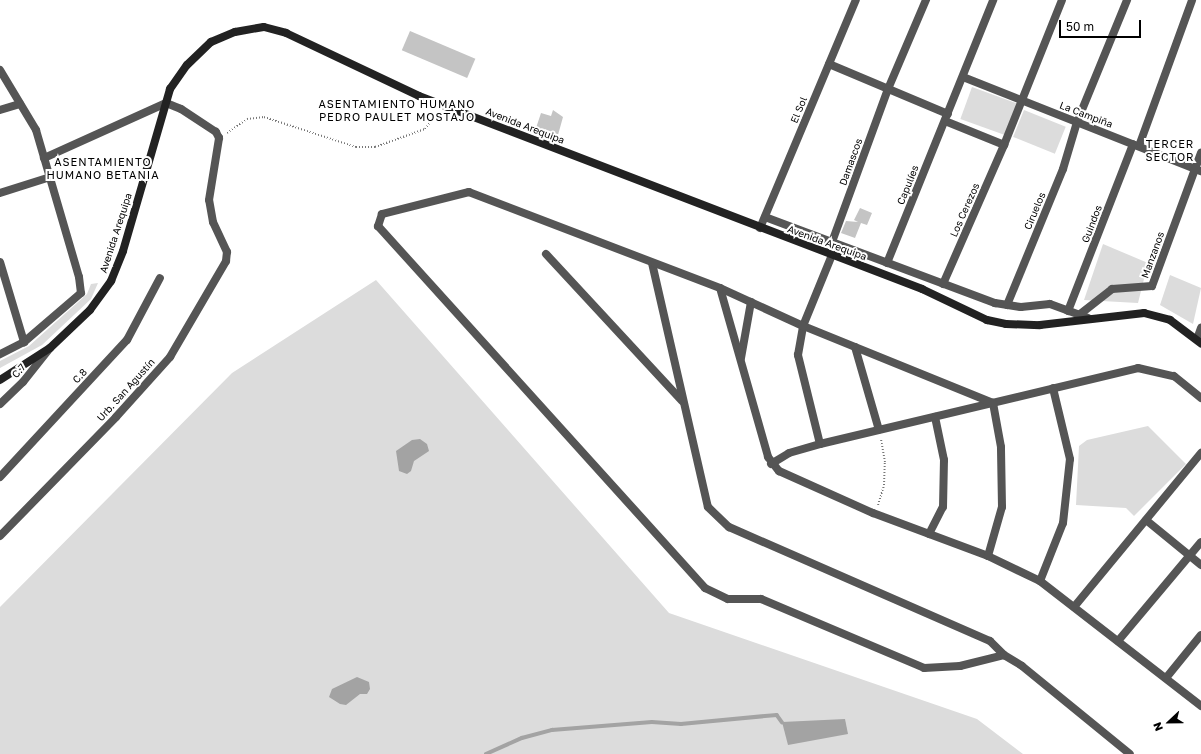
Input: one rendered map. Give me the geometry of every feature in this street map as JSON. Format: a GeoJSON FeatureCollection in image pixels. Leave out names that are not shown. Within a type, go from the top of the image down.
{"type":"FeatureCollection","features":[{"type":"Feature","properties":{"kind":"street","name":"El Sol"},"geometry":{"type":"LineString","coordinates":[[760,228],[856,0]]}},
{"type":"Feature","properties":{"kind":"street","name":"Damascos"},"geometry":{"type":"LineString","coordinates":[[832,242],[888,89],[926,0]]}},
{"type":"Feature","properties":{"kind":"street","name":"Capulíes"},"geometry":{"type":"LineString","coordinates":[[887,263],[993,0]]}},
{"type":"Feature","properties":{"kind":"street","name":"Los Cerezos"},"geometry":{"type":"LineString","coordinates":[[943,284],[1004,145],[1062,0]]}},
{"type":"Feature","properties":{"kind":"street","name":"Ciruelos"},"geometry":{"type":"LineString","coordinates":[[1007,305],[1064,169],[1077,122],[1127,0]]}},
{"type":"Feature","properties":{"kind":"street","name":"Guindos"},"geometry":{"type":"LineString","coordinates":[[1068,311],[1136,145],[1192,0]]}},
{"type":"Feature","properties":{"kind":"street","name":"Avenida Arequipa"},"geometry":{"type":"LineString","coordinates":[[0,380],[50,348],[90,310],[111,281],[123,252],[170,89],[187,65],[211,42],[235,32],[264,27],[286,33],[444,105],[760,228],[922,289],[987,320],[1006,324],[1040,325],[1144,312],[1170,320],[1199,341]]}},
{"type":"Feature","properties":{"kind":"street"},"geometry":{"type":"LineString","coordinates":[[829,64],[888,89],[1004,145]]}},
{"type":"Feature","properties":{"kind":"street"},"geometry":{"type":"LineString","coordinates":[[0,70],[36,130],[79,277],[81,293],[24,342],[0,354]]}},
{"type":"Feature","properties":{"kind":"street","name":"La Campiña"},"geometry":{"type":"LineString","coordinates":[[963,77],[1198,169]]}},
{"type":"Feature","properties":{"kind":"street"},"geometry":{"type":"LineString","coordinates":[[44,158],[166,103],[216,132],[219,138]]}},
{"type":"Feature","properties":{"kind":"street"},"geometry":{"type":"LineString","coordinates":[[0,110],[20,104]]}},
{"type":"Feature","properties":{"kind":"street","name":"Urb. San Agustín"},"geometry":{"type":"LineString","coordinates":[[0,536],[116,417],[170,357],[226,261],[226,245],[211,215],[209,200],[219,138]]}},
{"type":"Feature","properties":{"kind":"street","name":"Manzanos"},"geometry":{"type":"LineString","coordinates":[[1079,315],[1112,289],[1152,286],[1198,169],[1201,153]]}},
{"type":"Feature","properties":{"kind":"street"},"geometry":{"type":"LineString","coordinates":[[0,193],[50,177]]}},
{"type":"Feature","properties":{"kind":"street"},"geometry":{"type":"LineString","coordinates":[[993,403],[803,326],[720,288],[469,192],[382,214],[378,226],[705,588],[728,599],[761,599],[924,668],[960,666],[1004,656]]}},
{"type":"Feature","properties":{"kind":"street"},"geometry":{"type":"LineString","coordinates":[[765,218],[943,284],[1007,305],[1022,307],[1050,304],[1088,318]]}},
{"type":"Feature","properties":{"kind":"street"},"geometry":{"type":"LineString","coordinates":[[546,254],[682,401]]}},
{"type":"Feature","properties":{"kind":"street"},"geometry":{"type":"LineString","coordinates":[[820,444],[798,355],[803,326],[832,255]]}},
{"type":"Feature","properties":{"kind":"street"},"geometry":{"type":"LineString","coordinates":[[652,263],[682,401],[708,507],[730,527],[990,641],[1004,656],[1022,666],[1130,754]]}},
{"type":"Feature","properties":{"kind":"street"},"geometry":{"type":"LineString","coordinates":[[0,265],[24,342]]}},
{"type":"Feature","properties":{"kind":"street","name":"C.8"},"geometry":{"type":"LineString","coordinates":[[0,477],[127,340],[160,278]]}},
{"type":"Feature","properties":{"kind":"street"},"geometry":{"type":"LineString","coordinates":[[720,288],[771,464],[779,472],[873,513],[988,556],[1040,580],[1201,706]]}},
{"type":"Feature","properties":{"kind":"street"},"geometry":{"type":"LineString","coordinates":[[740,360],[750,302]]}},
{"type":"Feature","properties":{"kind":"street"},"geometry":{"type":"LineString","coordinates":[[1199,341],[1201,328]]}},
{"type":"Feature","properties":{"kind":"street"},"geometry":{"type":"LineString","coordinates":[[855,347],[879,430]]}},
{"type":"Feature","properties":{"kind":"street","name":"C.7"},"geometry":{"type":"LineString","coordinates":[[0,404],[24,382],[50,348]]}},
{"type":"Feature","properties":{"kind":"street"},"geometry":{"type":"LineString","coordinates":[[771,464],[789,453],[820,444],[1138,368],[1174,376],[1201,398]]}},
{"type":"Feature","properties":{"kind":"street"},"geometry":{"type":"LineString","coordinates":[[1040,580],[1063,523],[1070,459],[1053,388]]}},
{"type":"Feature","properties":{"kind":"street"},"geometry":{"type":"LineString","coordinates":[[988,556],[1002,507],[1001,447],[993,403]]}},
{"type":"Feature","properties":{"kind":"street"},"geometry":{"type":"LineString","coordinates":[[929,534],[943,507],[944,460],[935,417]]}},
{"type":"Feature","properties":{"kind":"street"},"geometry":{"type":"LineString","coordinates":[[1074,607],[1201,454]]}},
{"type":"Feature","properties":{"kind":"street"},"geometry":{"type":"LineString","coordinates":[[1146,520],[1201,565]]}},
{"type":"Feature","properties":{"kind":"street"},"geometry":{"type":"LineString","coordinates":[[1118,641],[1201,542]]}},
{"type":"Feature","properties":{"kind":"street"},"geometry":{"type":"LineString","coordinates":[[1166,678],[1201,635]]}},
{"type":"Feature","properties":{"kind":"path"},"geometry":{"type":"LineString","coordinates":[[219,138],[248,119],[264,117],[356,147],[375,147],[425,129],[444,105]]}},
{"type":"Feature","properties":{"kind":"path"},"geometry":{"type":"LineString","coordinates":[[873,513],[881,501],[884,485],[884,462],[879,430]]}},
{"type":"Feature","properties":{"kind":"shaded area"},"geometry":{"type":"Polygon","coordinates":[[[972,87],[1017,103],[1005,135],[960,119],[972,87]]]}},
{"type":"Feature","properties":{"kind":"shaded area"},"geometry":{"type":"Polygon","coordinates":[[[1024,110],[1066,127],[1055,154],[1013,137],[1024,110]]]}},
{"type":"Feature","properties":{"kind":"shaded area"},"geometry":{"type":"Polygon","coordinates":[[[1103,244],[1148,263],[1138,303],[1084,300],[1103,244]]]}},
{"type":"Feature","properties":{"kind":"shaded area"},"geometry":{"type":"Polygon","coordinates":[[[1170,275],[1201,288],[1193,324],[1160,305],[1170,275]]]}},
{"type":"Feature","properties":{"kind":"shaded area"},"geometry":{"type":"Polygon","coordinates":[[[376,280],[669,613],[977,719],[1023,754],[0,754],[0,607],[232,373],[376,280]]]}},
{"type":"Feature","properties":{"kind":"shaded area"},"geometry":{"type":"Polygon","coordinates":[[[98,283],[91,299],[42,345],[0,368],[0,361],[29,346],[87,294],[91,284],[98,283]]]}},
{"type":"Feature","properties":{"kind":"shaded area"},"geometry":{"type":"Polygon","coordinates":[[[1148,426],[1186,464],[1134,516],[1126,508],[1076,505],[1079,446],[1087,440],[1148,426]]]}},
{"type":"Feature","properties":{"kind":"shaded area"},"geometry":{"type":"Polygon","coordinates":[[[420,439],[427,444],[429,451],[414,461],[411,471],[407,474],[399,471],[396,451],[412,440],[420,439]]]}},
{"type":"Feature","properties":{"kind":"shaded area"},"geometry":{"type":"Polygon","coordinates":[[[357,677],[369,682],[370,689],[367,694],[360,694],[346,705],[340,704],[329,697],[332,689],[357,677]]]}},
{"type":"Feature","properties":{"kind":"shaded area"},"geometry":{"type":"Polygon","coordinates":[[[845,719],[848,734],[788,745],[782,722],[845,719]]]}},
{"type":"Feature","properties":{"kind":"building"},"geometry":{"type":"Polygon","coordinates":[[[410,31],[475,59],[467,78],[402,50],[410,31]]]}},
{"type":"Feature","properties":{"kind":"building"},"geometry":{"type":"Polygon","coordinates":[[[553,110],[563,117],[558,135],[536,128],[541,113],[551,116],[553,110]]]}},
{"type":"Feature","properties":{"kind":"building"},"geometry":{"type":"Polygon","coordinates":[[[860,208],[872,213],[867,225],[861,223],[855,238],[841,233],[846,221],[858,222],[854,220],[860,208]]]}},
{"type":"Feature","properties":{"kind":"waterway"},"geometry":{"type":"LineString","coordinates":[[486,754],[522,738],[552,730],[652,722],[681,724],[777,715],[782,722]]}},
{"type":"Feature","properties":{"kind":"district","name":"ASENTAMIENTO HUMANO PEDRO PAULET MOSTAJO"},"geometry":{"type":"Point","coordinates":[397,111]}},
{"type":"Feature","properties":{"kind":"district","name":"TERCER SECTOR"},"geometry":{"type":"Point","coordinates":[1170,151]}},
{"type":"Feature","properties":{"kind":"district","name":"ASENTAMIENTO HUMANO BETANIA"},"geometry":{"type":"Point","coordinates":[103,169]}}]}
